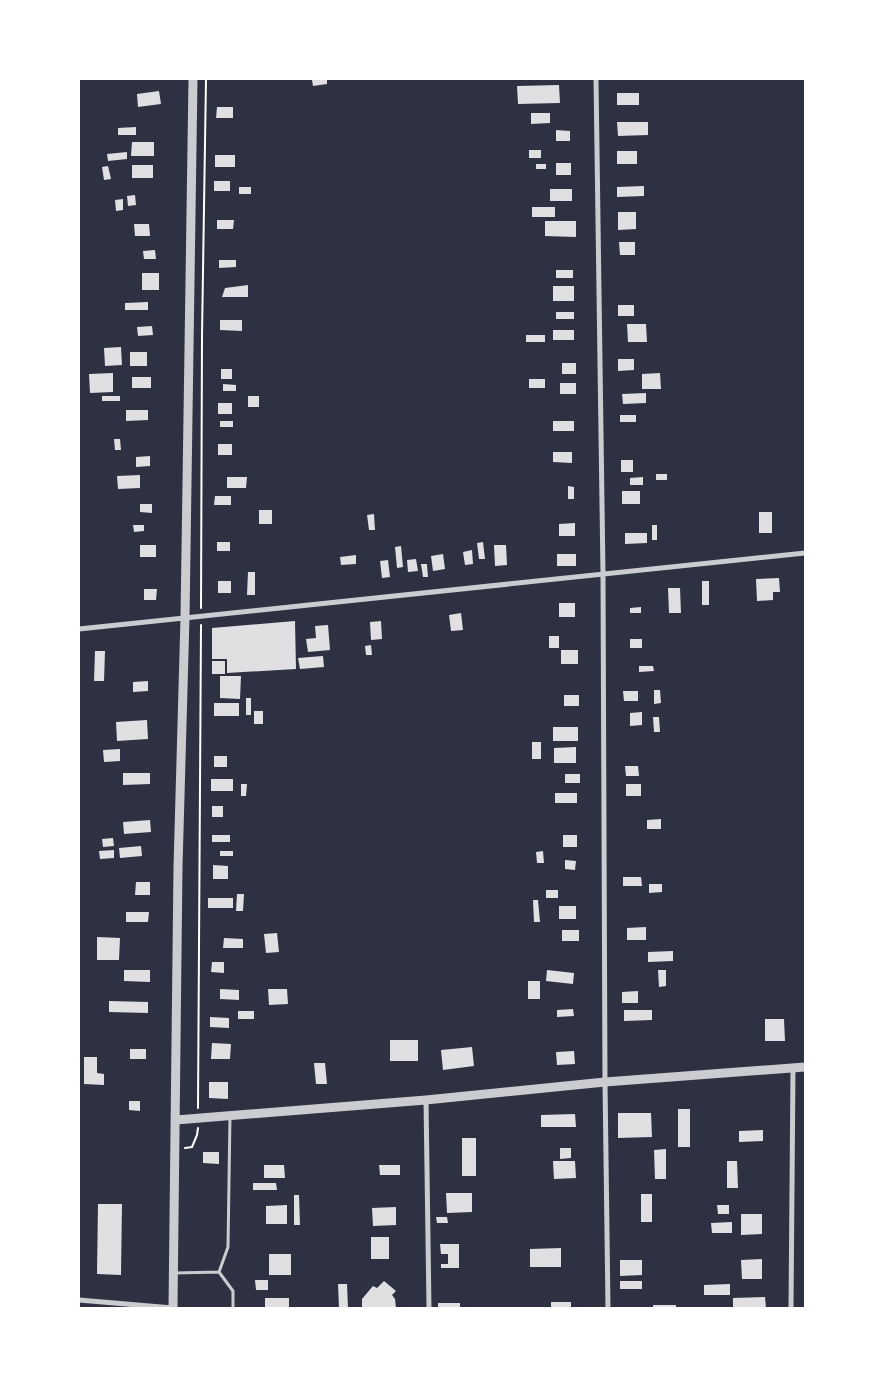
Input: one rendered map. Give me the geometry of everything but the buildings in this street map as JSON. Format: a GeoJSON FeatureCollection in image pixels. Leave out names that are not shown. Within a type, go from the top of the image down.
{"type":"FeatureCollection","features":[{"type":"Feature","properties":{"kind":"street"},"geometry":{"type":"LineString","coordinates":[[79,1300],[173,1308],[178,867],[186,618],[193,79]]}},
{"type":"Feature","properties":{"kind":"street"},"geometry":{"type":"LineString","coordinates":[[596,79],[603,574],[604,1082],[608,1308]]}},
{"type":"Feature","properties":{"kind":"street"},"geometry":{"type":"LineString","coordinates":[[79,629],[805,553]]}},
{"type":"Feature","properties":{"kind":"street"},"geometry":{"type":"LineString","coordinates":[[791,1308],[793,1068]]}},
{"type":"Feature","properties":{"kind":"street"},"geometry":{"type":"LineString","coordinates":[[176,1120],[426,1100],[604,1082],[805,1068]]}},
{"type":"Feature","properties":{"kind":"street"},"geometry":{"type":"LineString","coordinates":[[426,1100],[429,1308]]}},
{"type":"Feature","properties":{"kind":"lane"},"geometry":{"type":"LineString","coordinates":[[219,1272],[228,1247],[230,1116]]}},
{"type":"Feature","properties":{"kind":"lane"},"geometry":{"type":"LineString","coordinates":[[173,1273],[219,1272]]}},
{"type":"Feature","properties":{"kind":"lane"},"geometry":{"type":"LineString","coordinates":[[219,1272],[233,1291],[233,1308]]}},
{"type":"Feature","properties":{"kind":"path"},"geometry":{"type":"LineString","coordinates":[[176,1150],[192,1147],[197,1135],[198,1118],[202,336],[206,79]]}}]}
